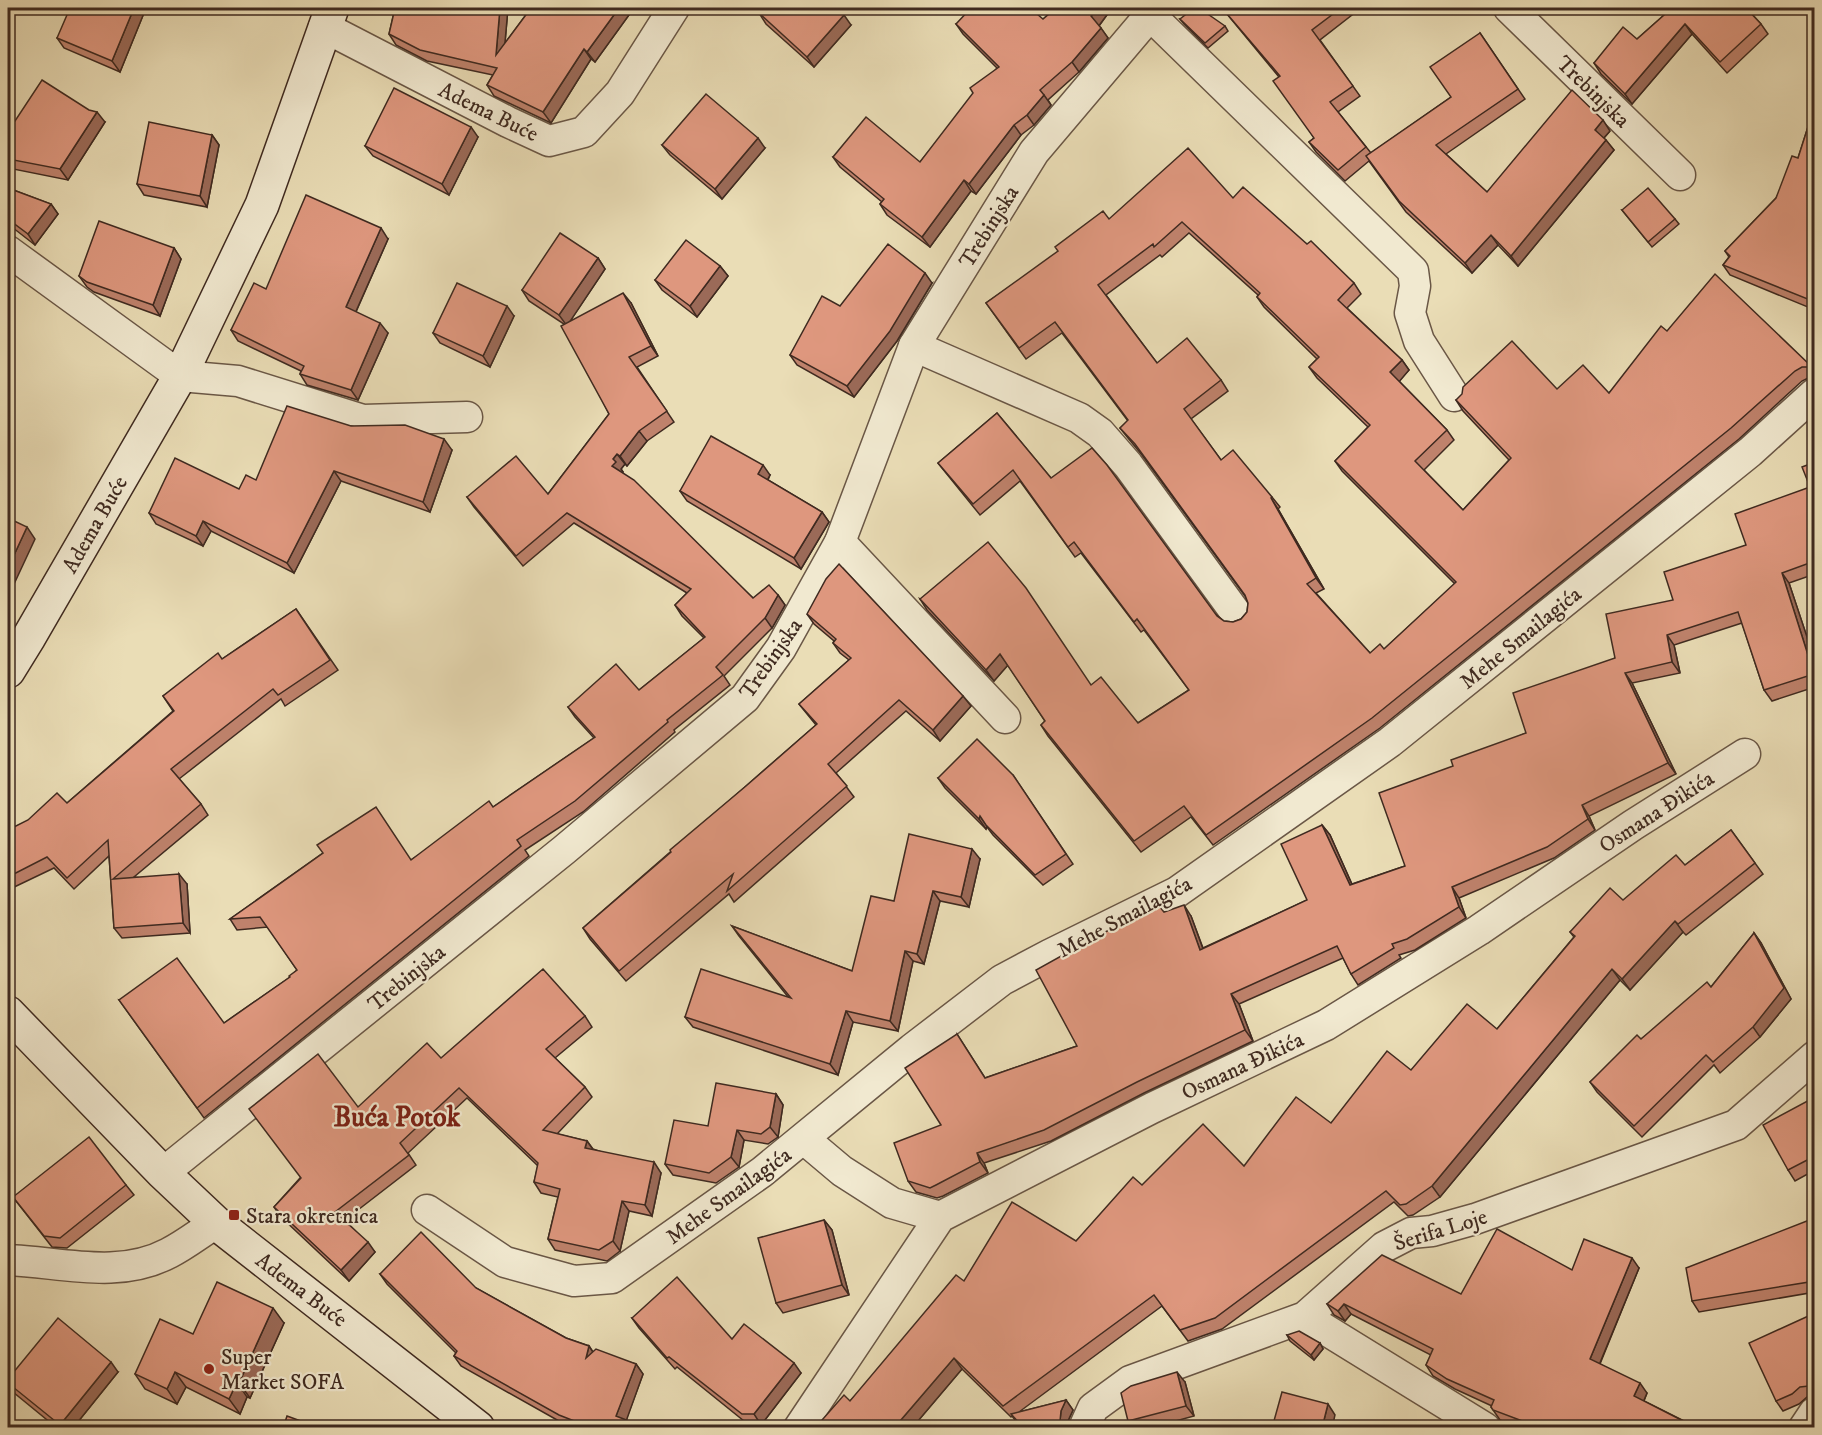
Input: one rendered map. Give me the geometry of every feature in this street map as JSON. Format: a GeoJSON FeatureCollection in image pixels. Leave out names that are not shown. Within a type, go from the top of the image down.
{"type":"FeatureCollection","features":[{"type":"Feature","properties":{"kind":"street","name":"Adema Buće"},"geometry":{"type":"LineString","coordinates":[[8,671],[180,376],[262,205],[328,17],[508,122],[549,141],[584,132],[620,93],[674,8]]}},
{"type":"Feature","properties":{"kind":"street","name":"Trebinjska"},"geometry":{"type":"LineString","coordinates":[[1509,8],[1680,175]]}},
{"type":"Feature","properties":{"kind":"street","name":"Trebinjska"},"geometry":{"type":"LineString","coordinates":[[163,1173],[564,850],[745,698],[781,648],[840,542],[914,346],[1034,152],[1153,11]]}},
{"type":"Feature","properties":{"kind":"street"},"geometry":{"type":"LineString","coordinates":[[1153,11],[1413,271],[1415,286],[1410,313],[1419,341],[1454,396]]}},
{"type":"Feature","properties":{"kind":"street"},"geometry":{"type":"LineString","coordinates":[[8,251],[180,376],[238,381],[363,420],[467,417]]}},
{"type":"Feature","properties":{"kind":"street"},"geometry":{"type":"LineString","coordinates":[[914,346],[1079,418],[1100,433],[1128,465],[1238,616]]}},
{"type":"Feature","properties":{"kind":"street","name":"Mehe Smailagića"},"geometry":{"type":"LineString","coordinates":[[427,1210],[505,1262],[574,1281],[612,1278],[762,1172],[912,1049],[1002,980],[1177,892],[1390,742],[1750,452],[1815,394]]}},
{"type":"Feature","properties":{"kind":"street"},"geometry":{"type":"LineString","coordinates":[[840,542],[1005,718]]}},
{"type":"Feature","properties":{"kind":"street","name":"Osmana Đikića"},"geometry":{"type":"LineString","coordinates":[[799,1428],[940,1217],[1152,1108],[1326,1025],[1479,930],[1633,825],[1745,754]]}},
{"type":"Feature","properties":{"kind":"street","name":"Adema Buće"},"geometry":{"type":"LineString","coordinates":[[8,1013],[163,1173],[216,1223],[478,1428]]}},
{"type":"Feature","properties":{"kind":"street","name":"Šerifa Loje"},"geometry":{"type":"LineString","coordinates":[[1084,1428],[1093,1408],[1130,1381],[1305,1317],[1384,1247],[1411,1233],[1432,1231],[1475,1219],[1736,1125],[1815,1057]]}},
{"type":"Feature","properties":{"kind":"street"},"geometry":{"type":"LineString","coordinates":[[804,1139],[842,1171],[892,1203],[940,1217]]}},
{"type":"Feature","properties":{"kind":"street"},"geometry":{"type":"LineString","coordinates":[[8,1260],[90,1268],[137,1265],[167,1254],[216,1223]]}},
{"type":"Feature","properties":{"kind":"street"},"geometry":{"type":"LineString","coordinates":[[1305,1317],[1485,1428]]}},
{"type":"Feature","properties":{"kind":"street"},"geometry":{"type":"LineString","coordinates":[[1804,1428],[1815,1413]]}},
{"type":"Feature","properties":{"kind":"building"},"geometry":{"type":"Polygon","coordinates":[[[70,8],[134,8],[112,61],[57,38],[70,8]]]}},
{"type":"Feature","properties":{"kind":"building"},"geometry":{"type":"Polygon","coordinates":[[[395,8],[500,8],[496,55],[531,8],[619,8],[587,52],[584,49],[543,112],[487,85],[497,68],[420,50],[389,34],[395,8]]]}},
{"type":"Feature","properties":{"kind":"building"},"geometry":{"type":"Polygon","coordinates":[[[764,8],[836,8],[844,15],[807,57],[759,13],[764,8]]]}},
{"type":"Feature","properties":{"kind":"building"},"geometry":{"type":"Polygon","coordinates":[[[971,8],[1030,8],[1043,19],[1050,13],[1047,8],[1097,8],[1091,16],[1101,28],[1072,62],[1040,90],[1044,95],[1027,115],[1014,125],[969,184],[964,180],[922,237],[880,204],[884,199],[833,157],[866,117],[920,162],[973,93],[970,88],[999,67],[956,24],[971,8]]]}},
{"type":"Feature","properties":{"kind":"building"},"geometry":{"type":"Polygon","coordinates":[[[1194,8],[1199,8],[1225,26],[1205,43],[1180,19],[1194,8]]]}},
{"type":"Feature","properties":{"kind":"building"},"geometry":{"type":"Polygon","coordinates":[[[1222,8],[1341,8],[1312,30],[1353,86],[1330,102],[1366,147],[1338,170],[1309,142],[1314,138],[1273,81],[1280,76],[1222,8]]]}},
{"type":"Feature","properties":{"kind":"building"},"geometry":{"type":"Polygon","coordinates":[[[1672,8],[1746,8],[1761,24],[1720,62],[1685,24],[1625,94],[1594,63],[1623,27],[1637,39],[1672,8]]]}},
{"type":"Feature","properties":{"kind":"building"},"geometry":{"type":"Polygon","coordinates":[[[1480,33],[1518,89],[1436,145],[1487,192],[1572,90],[1603,120],[1595,130],[1606,140],[1511,256],[1491,235],[1465,263],[1399,201],[1366,156],[1451,97],[1430,67],[1480,33]]]}},
{"type":"Feature","properties":{"kind":"building"},"geometry":{"type":"Polygon","coordinates":[[[42,80],[89,110],[97,112],[60,169],[8,159],[8,117],[15,121],[42,80]]]}},
{"type":"Feature","properties":{"kind":"building"},"geometry":{"type":"Polygon","coordinates":[[[394,88],[471,127],[442,184],[365,146],[394,88]]]}},
{"type":"Feature","properties":{"kind":"building"},"geometry":{"type":"Polygon","coordinates":[[[706,94],[758,138],[715,189],[662,145],[706,94]]]}},
{"type":"Feature","properties":{"kind":"building"},"geometry":{"type":"Polygon","coordinates":[[[1815,105],[1815,302],[1723,265],[1730,256],[1725,251],[1776,198],[1792,156],[1798,158],[1815,105]]]}},
{"type":"Feature","properties":{"kind":"building"},"geometry":{"type":"Polygon","coordinates":[[[149,122],[212,135],[200,196],[137,184],[149,122]]]}},
{"type":"Feature","properties":{"kind":"building"},"geometry":{"type":"Polygon","coordinates":[[[1188,148],[1233,198],[1243,187],[1307,244],[1311,241],[1354,283],[1338,300],[1402,360],[1390,372],[1447,430],[1415,461],[1463,510],[1511,458],[1456,400],[1462,394],[1463,387],[1512,341],[1557,389],[1583,365],[1609,393],[1661,326],[1667,331],[1715,274],[1812,367],[1802,367],[1795,371],[1731,428],[1372,718],[1206,835],[1184,806],[1134,841],[1041,725],[1045,721],[1000,654],[986,670],[920,599],[988,542],[1026,588],[1091,685],[1101,677],[1138,723],[1189,690],[1137,619],[1134,622],[1074,542],[1068,547],[1013,470],[973,504],[938,463],[997,413],[1051,478],[1092,448],[1107,465],[1217,616],[1224,621],[1233,622],[1241,619],[1247,612],[1248,603],[1245,595],[1135,444],[1120,428],[1128,420],[1055,322],[1019,348],[986,303],[1058,251],[1055,247],[1103,211],[1109,219],[1188,148]],[[1182,222],[1154,247],[1153,244],[1098,285],[1157,363],[1187,338],[1221,380],[1184,409],[1221,460],[1233,450],[1272,497],[1316,578],[1307,584],[1370,653],[1380,644],[1384,649],[1456,582],[1335,461],[1370,425],[1309,367],[1319,357],[1257,297],[1260,293],[1182,222]]]}},
{"type":"Feature","properties":{"kind":"building"},"geometry":{"type":"Polygon","coordinates":[[[8,188],[51,204],[28,234],[8,219],[8,188]]]}},
{"type":"Feature","properties":{"kind":"building"},"geometry":{"type":"Polygon","coordinates":[[[1648,188],[1675,219],[1648,242],[1622,210],[1648,188]]]}},
{"type":"Feature","properties":{"kind":"building"},"geometry":{"type":"Polygon","coordinates":[[[306,195],[381,228],[346,307],[380,323],[351,390],[300,374],[304,366],[231,330],[254,283],[266,289],[306,195]]]}},
{"type":"Feature","properties":{"kind":"building"},"geometry":{"type":"Polygon","coordinates":[[[99,221],[174,248],[153,305],[87,282],[79,276],[99,221]]]}},
{"type":"Feature","properties":{"kind":"building"},"geometry":{"type":"Polygon","coordinates":[[[560,233],[598,258],[559,315],[522,290],[560,233]]]}},
{"type":"Feature","properties":{"kind":"building"},"geometry":{"type":"Polygon","coordinates":[[[686,240],[720,266],[690,306],[655,280],[686,240]]]}},
{"type":"Feature","properties":{"kind":"building"},"geometry":{"type":"Polygon","coordinates":[[[888,244],[925,273],[890,331],[847,386],[790,355],[822,296],[840,306],[888,244]]]}},
{"type":"Feature","properties":{"kind":"building"},"geometry":{"type":"Polygon","coordinates":[[[457,283],[507,306],[483,356],[433,333],[457,283]]]}},
{"type":"Feature","properties":{"kind":"building"},"geometry":{"type":"Polygon","coordinates":[[[623,293],[651,346],[629,357],[667,411],[639,431],[620,456],[617,454],[613,459],[616,462],[612,466],[634,480],[753,598],[769,585],[778,595],[765,618],[716,667],[723,675],[667,720],[668,722],[575,801],[517,840],[521,846],[197,1108],[119,1000],[177,958],[224,1023],[297,970],[260,917],[230,919],[323,853],[317,845],[376,807],[411,860],[489,801],[493,807],[595,737],[568,707],[616,664],[639,690],[705,637],[675,605],[691,589],[567,513],[516,556],[467,497],[516,456],[548,494],[609,414],[561,326],[623,293]]]}},
{"type":"Feature","properties":{"kind":"building"},"geometry":{"type":"Polygon","coordinates":[[[287,406],[351,426],[405,425],[444,439],[423,502],[334,471],[287,563],[203,521],[196,536],[149,513],[175,458],[239,489],[246,475],[256,480],[287,406]]]}},
{"type":"Feature","properties":{"kind":"building"},"geometry":{"type":"Polygon","coordinates":[[[711,436],[763,465],[758,474],[822,512],[794,558],[680,491],[711,436]]]}},
{"type":"Feature","properties":{"kind":"building"},"geometry":{"type":"Polygon","coordinates":[[[1815,462],[1815,561],[1782,573],[1814,674],[1764,690],[1738,612],[1667,635],[1672,662],[1625,673],[1668,763],[1582,805],[1588,819],[1547,847],[1452,887],[1459,907],[1407,939],[1392,944],[1394,948],[1351,974],[1337,946],[1231,994],[1245,1030],[1044,1130],[977,1153],[980,1162],[930,1188],[908,1181],[894,1143],[941,1125],[905,1068],[957,1034],[985,1078],[1077,1046],[1036,970],[1099,935],[1159,906],[1164,912],[1184,905],[1200,950],[1307,900],[1281,844],[1322,825],[1350,885],[1405,866],[1379,793],[1453,766],[1451,760],[1526,733],[1513,693],[1615,658],[1606,614],[1673,600],[1664,572],[1746,545],[1735,514],[1810,487],[1802,467],[1815,462]]]}},
{"type":"Feature","properties":{"kind":"building"},"geometry":{"type":"Polygon","coordinates":[[[8,518],[27,527],[8,568],[8,518]]]}},
{"type":"Feature","properties":{"kind":"building"},"geometry":{"type":"Polygon","coordinates":[[[839,564],[963,696],[933,730],[899,700],[828,764],[847,786],[727,891],[733,874],[619,971],[583,928],[817,724],[799,704],[851,658],[833,643],[836,639],[807,614],[826,579],[839,564]]]}},
{"type":"Feature","properties":{"kind":"building"},"geometry":{"type":"Polygon","coordinates":[[[296,609],[330,660],[278,695],[273,689],[171,769],[201,804],[113,879],[179,874],[183,923],[114,928],[108,840],[67,878],[47,857],[8,877],[8,830],[28,820],[57,793],[67,803],[174,711],[163,696],[218,653],[222,659],[296,609]]]}},
{"type":"Feature","properties":{"kind":"building"},"geometry":{"type":"Polygon","coordinates":[[[977,739],[1013,775],[1066,854],[1035,875],[980,816],[979,819],[938,778],[977,739]]]}},
{"type":"Feature","properties":{"kind":"building"},"geometry":{"type":"Polygon","coordinates":[[[1731,830],[1755,863],[1678,924],[1675,921],[1622,979],[1612,969],[1432,1186],[1406,1204],[1400,1205],[1386,1191],[1215,1318],[1180,1330],[1154,1295],[1003,1406],[954,1358],[894,1428],[815,1428],[844,1395],[850,1401],[956,1275],[964,1281],[1012,1202],[1076,1241],[1133,1177],[1142,1185],[1203,1124],[1244,1166],[1296,1097],[1331,1123],[1387,1051],[1411,1070],[1467,1004],[1497,1029],[1575,936],[1570,932],[1610,888],[1623,900],[1676,855],[1685,865],[1731,830]]]}},
{"type":"Feature","properties":{"kind":"building"},"geometry":{"type":"Polygon","coordinates":[[[909,834],[972,849],[961,897],[933,891],[917,954],[905,951],[890,1021],[846,1011],[830,1064],[685,1017],[701,969],[791,998],[732,926],[852,971],[871,896],[894,901],[909,834]]]}},
{"type":"Feature","properties":{"kind":"building"},"geometry":{"type":"Polygon","coordinates":[[[1754,933],[1784,988],[1753,1027],[1713,1062],[1706,1055],[1634,1126],[1590,1082],[1637,1035],[1641,1039],[1707,982],[1711,987],[1754,933]]]}},
{"type":"Feature","properties":{"kind":"building"},"geometry":{"type":"Polygon","coordinates":[[[543,969],[585,1016],[546,1049],[585,1087],[543,1130],[587,1141],[585,1148],[654,1162],[645,1205],[622,1201],[613,1241],[599,1250],[548,1239],[560,1189],[534,1182],[538,1163],[459,1088],[400,1143],[409,1155],[335,1212],[368,1242],[341,1270],[274,1207],[301,1178],[249,1109],[318,1054],[358,1107],[427,1043],[441,1058],[543,969]]]}},
{"type":"Feature","properties":{"kind":"building"},"geometry":{"type":"Polygon","coordinates":[[[716,1083],[776,1094],[770,1127],[761,1134],[737,1130],[731,1157],[709,1173],[665,1164],[674,1120],[708,1126],[716,1083]]]}},
{"type":"Feature","properties":{"kind":"building"},"geometry":{"type":"Polygon","coordinates":[[[1815,1097],[1815,1156],[1788,1170],[1763,1125],[1815,1097]]]}},
{"type":"Feature","properties":{"kind":"building"},"geometry":{"type":"Polygon","coordinates":[[[89,1137],[126,1185],[60,1238],[44,1236],[13,1197],[89,1137]]]}},
{"type":"Feature","properties":{"kind":"building"},"geometry":{"type":"Polygon","coordinates":[[[1812,1219],[1815,1225],[1815,1281],[1692,1301],[1686,1268],[1812,1219]]]}},
{"type":"Feature","properties":{"kind":"building"},"geometry":{"type":"Polygon","coordinates":[[[824,1220],[842,1285],[776,1303],[758,1238],[824,1220]]]}},
{"type":"Feature","properties":{"kind":"building"},"geometry":{"type":"Polygon","coordinates":[[[1497,1229],[1572,1270],[1584,1239],[1632,1258],[1590,1359],[1640,1383],[1634,1396],[1697,1428],[1541,1428],[1493,1410],[1491,1407],[1494,1400],[1447,1379],[1426,1365],[1433,1349],[1344,1304],[1338,1311],[1327,1304],[1382,1255],[1461,1294],[1497,1229]]]}},
{"type":"Feature","properties":{"kind":"building"},"geometry":{"type":"Polygon","coordinates":[[[421,1232],[476,1288],[566,1338],[589,1346],[586,1358],[596,1349],[636,1364],[616,1416],[647,1428],[592,1428],[559,1415],[454,1356],[457,1351],[380,1274],[421,1232]]]}},
{"type":"Feature","properties":{"kind":"building"},"geometry":{"type":"Polygon","coordinates":[[[677,1277],[732,1339],[744,1324],[794,1363],[754,1414],[742,1414],[669,1357],[667,1358],[632,1318],[677,1277]]]}},
{"type":"Feature","properties":{"kind":"building","name":"Super Market SOFA"},"geometry":{"type":"Polygon","coordinates":[[[217,1282],[273,1308],[239,1383],[237,1382],[229,1399],[175,1372],[167,1389],[135,1374],[160,1319],[193,1334],[217,1282]]]}},
{"type":"Feature","properties":{"kind":"building"},"geometry":{"type":"Polygon","coordinates":[[[1815,1313],[1815,1383],[1800,1387],[1792,1394],[1776,1401],[1749,1343],[1815,1313]]]}},
{"type":"Feature","properties":{"kind":"building"},"geometry":{"type":"Polygon","coordinates":[[[58,1318],[111,1362],[60,1425],[8,1383],[8,1379],[58,1318]]]}},
{"type":"Feature","properties":{"kind":"building"},"geometry":{"type":"Polygon","coordinates":[[[1299,1331],[1320,1343],[1311,1355],[1287,1335],[1299,1331]]]}},
{"type":"Feature","properties":{"kind":"building"},"geometry":{"type":"Polygon","coordinates":[[[1177,1372],[1186,1406],[1128,1421],[1121,1393],[1131,1386],[1177,1372]]]}},
{"type":"Feature","properties":{"kind":"building"},"geometry":{"type":"Polygon","coordinates":[[[1282,1392],[1328,1404],[1322,1428],[1272,1428],[1282,1392]]]}},
{"type":"Feature","properties":{"kind":"building"},"geometry":{"type":"Polygon","coordinates":[[[1066,1400],[1060,1421],[1054,1428],[1024,1428],[1011,1414],[1066,1400]]]}},
{"type":"Feature","properties":{"kind":"building"},"geometry":{"type":"Polygon","coordinates":[[[287,1416],[320,1428],[283,1428],[287,1416]]]}},
{"type":"Feature","properties":{"kind":"place","name":"Stara okretnica"},"geometry":{"type":"Point","coordinates":[234,1215]}},
{"type":"Feature","properties":{"kind":"place","name":"Super Market SOFA"},"geometry":{"type":"Point","coordinates":[209,1369]}},
{"type":"Feature","properties":{"kind":"district","name":"Buća Potok"},"geometry":{"type":"Point","coordinates":[397,1116]}}]}
